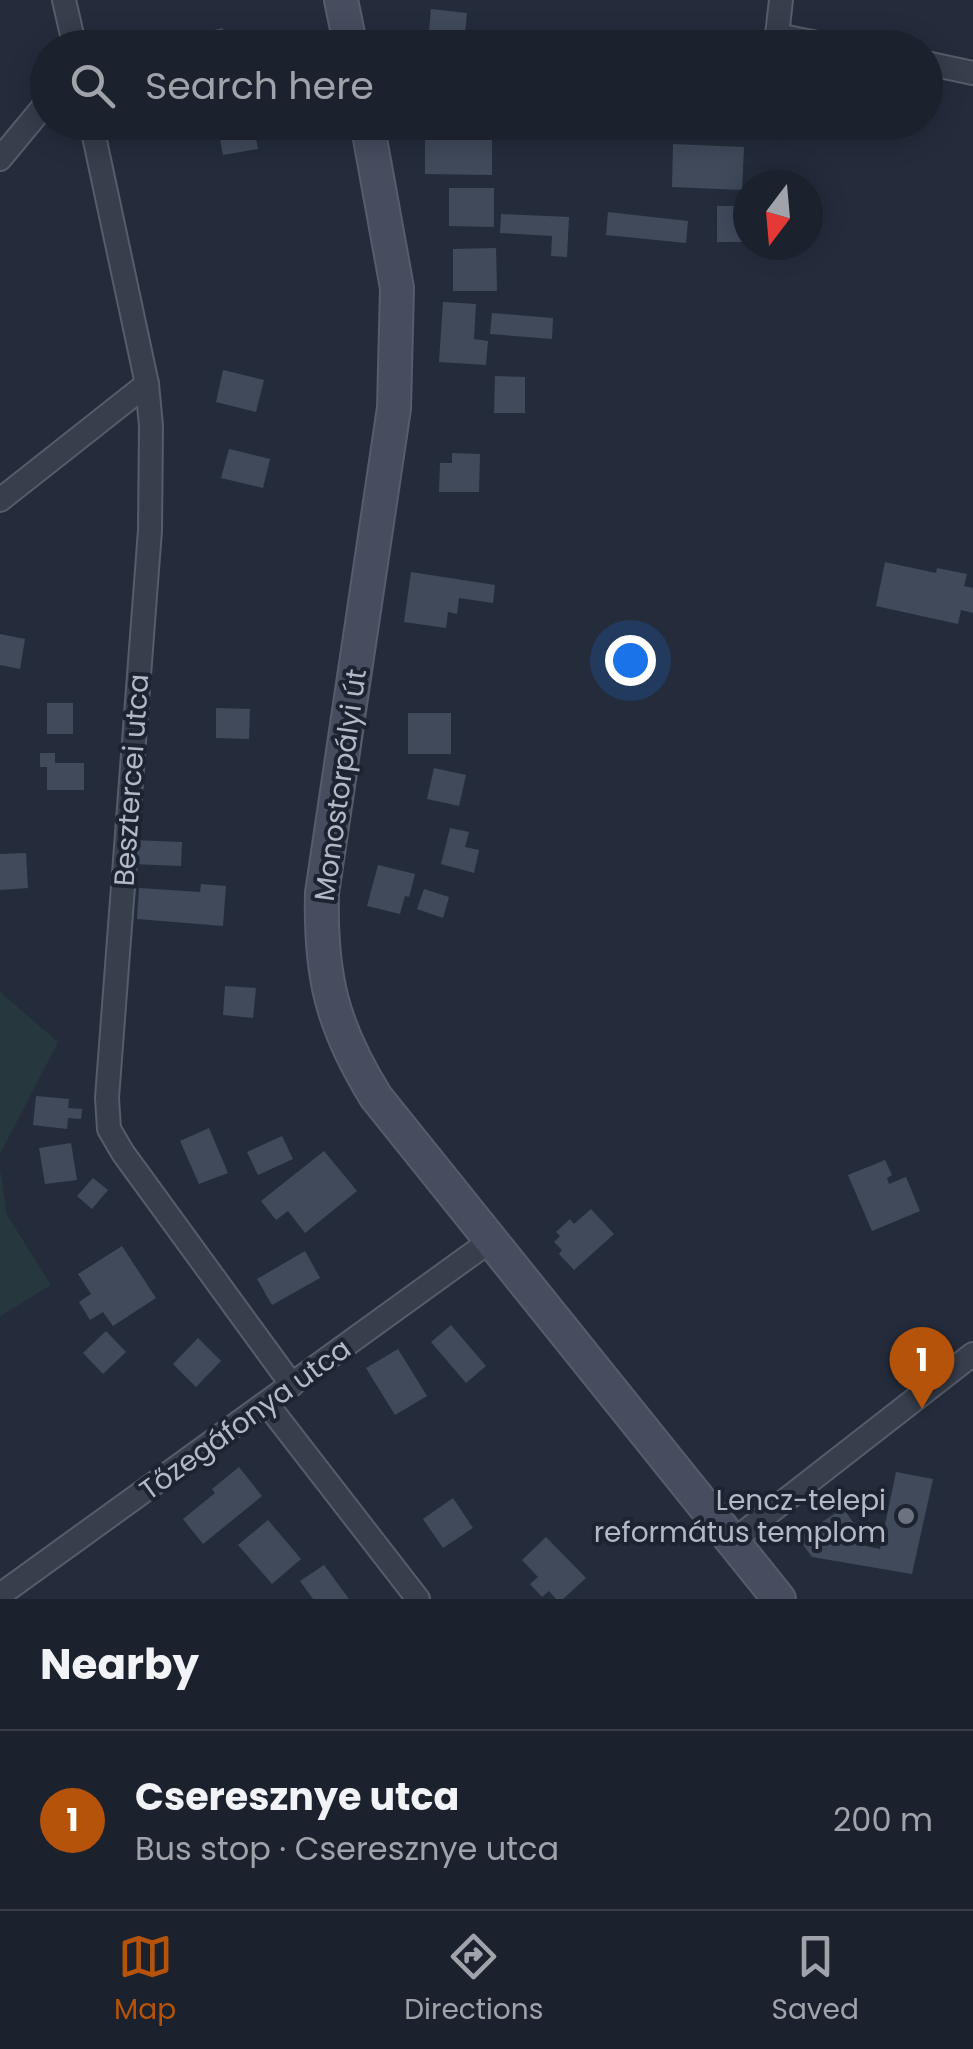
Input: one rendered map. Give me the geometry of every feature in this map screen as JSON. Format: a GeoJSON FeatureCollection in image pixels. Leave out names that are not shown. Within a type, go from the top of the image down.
{"type":"FeatureCollection","features":[{"type":"Feature","properties":{"kind":"street"},"geometry":{"type":"LineString","coordinates":[[64,0],[70,30]]}},
{"type":"Feature","properties":{"kind":"street"},"geometry":{"type":"LineString","coordinates":[[342,0],[348,30]]}},
{"type":"Feature","properties":{"kind":"street"},"geometry":{"type":"LineString","coordinates":[[778,30],[781,0]]}},
{"type":"Feature","properties":{"kind":"street"},"geometry":{"type":"LineString","coordinates":[[943,67],[973,72]]}},
{"type":"Feature","properties":{"kind":"street"},"geometry":{"type":"LineString","coordinates":[[0,159],[30,123]]}},
{"type":"Feature","properties":{"kind":"street","name":"Besztercei utca"},"geometry":{"type":"LineString","coordinates":[[95,140],[147,384],[151,426],[150,530],[107,1098],[110,1128],[123,1154],[292,1385]]}},
{"type":"Feature","properties":{"kind":"street","name":"Monostorpályi út"},"geometry":{"type":"LineString","coordinates":[[370,140],[397,288],[397,358],[388,458],[322,892],[326,982],[338,1026],[376,1097],[780,1599]]}},
{"type":"Feature","properties":{"kind":"street"},"geometry":{"type":"LineString","coordinates":[[0,500],[147,384]]}},
{"type":"Feature","properties":{"kind":"street","name":"Tőzegáfonya utca"},"geometry":{"type":"LineString","coordinates":[[0,1595],[490,1241]]}},
{"type":"Feature","properties":{"kind":"street"},"geometry":{"type":"LineString","coordinates":[[733,1541],[973,1354]]}},
{"type":"Feature","properties":{"kind":"street"},"geometry":{"type":"LineString","coordinates":[[267,1404],[418,1599]]}},
{"type":"Feature","properties":{"kind":"shaded area"},"geometry":{"type":"Polygon","coordinates":[[[0,992],[58,1042],[0,1154],[0,992]]]}},
{"type":"Feature","properties":{"kind":"shaded area"},"geometry":{"type":"Polygon","coordinates":[[[0,1169],[7,1215],[51,1285],[0,1316],[0,1169]]]}},
{"type":"Feature","properties":{"kind":"building"},"geometry":{"type":"Polygon","coordinates":[[[431,9],[467,13],[465,30],[429,30],[431,9]]]}},
{"type":"Feature","properties":{"kind":"building"},"geometry":{"type":"Polygon","coordinates":[[[220,140],[256,140],[258,149],[223,155],[220,140]]]}},
{"type":"Feature","properties":{"kind":"building"},"geometry":{"type":"Polygon","coordinates":[[[425,140],[492,140],[492,175],[425,174],[425,140]]]}},
{"type":"Feature","properties":{"kind":"building"},"geometry":{"type":"Polygon","coordinates":[[[673,144],[744,147],[743,170],[733,170],[733,190],[672,187],[673,144]]]}},
{"type":"Feature","properties":{"kind":"building"},"geometry":{"type":"Polygon","coordinates":[[[449,188],[494,188],[494,227],[449,226],[449,188]]]}},
{"type":"Feature","properties":{"kind":"building"},"geometry":{"type":"Polygon","coordinates":[[[717,206],[733,206],[733,242],[717,242],[717,206]]]}},
{"type":"Feature","properties":{"kind":"building"},"geometry":{"type":"Polygon","coordinates":[[[608,212],[688,221],[686,243],[606,235],[608,212]]]}},
{"type":"Feature","properties":{"kind":"building"},"geometry":{"type":"Polygon","coordinates":[[[501,214],[569,217],[567,257],[551,256],[552,236],[500,233],[501,214]]]}},
{"type":"Feature","properties":{"kind":"building"},"geometry":{"type":"Polygon","coordinates":[[[496,248],[497,291],[453,291],[453,249],[496,248]]]}},
{"type":"Feature","properties":{"kind":"building"},"geometry":{"type":"Polygon","coordinates":[[[443,302],[476,304],[474,339],[488,341],[486,365],[439,362],[443,302]]]}},
{"type":"Feature","properties":{"kind":"building"},"geometry":{"type":"Polygon","coordinates":[[[492,313],[553,318],[552,339],[490,334],[492,313]]]}},
{"type":"Feature","properties":{"kind":"building"},"geometry":{"type":"Polygon","coordinates":[[[223,370],[264,380],[256,412],[216,402],[223,370]]]}},
{"type":"Feature","properties":{"kind":"building"},"geometry":{"type":"Polygon","coordinates":[[[495,376],[525,377],[525,413],[494,413],[495,376]]]}},
{"type":"Feature","properties":{"kind":"building"},"geometry":{"type":"Polygon","coordinates":[[[229,449],[270,459],[263,488],[221,478],[229,449]]]}},
{"type":"Feature","properties":{"kind":"building"},"geometry":{"type":"Polygon","coordinates":[[[452,453],[480,454],[479,492],[439,492],[440,463],[452,463],[452,453]]]}},
{"type":"Feature","properties":{"kind":"building"},"geometry":{"type":"Polygon","coordinates":[[[885,562],[936,573],[937,568],[967,574],[964,586],[973,588],[973,613],[961,610],[958,624],[876,606],[885,562]]]}},
{"type":"Feature","properties":{"kind":"building"},"geometry":{"type":"Polygon","coordinates":[[[411,572],[495,585],[493,603],[459,598],[457,614],[448,612],[446,628],[404,622],[411,572]]]}},
{"type":"Feature","properties":{"kind":"building"},"geometry":{"type":"Polygon","coordinates":[[[0,634],[25,639],[20,669],[0,665],[0,634]]]}},
{"type":"Feature","properties":{"kind":"building"},"geometry":{"type":"Polygon","coordinates":[[[47,703],[73,703],[73,734],[47,734],[47,703]]]}},
{"type":"Feature","properties":{"kind":"building"},"geometry":{"type":"Polygon","coordinates":[[[216,708],[250,709],[249,739],[216,738],[216,708]]]}},
{"type":"Feature","properties":{"kind":"building"},"geometry":{"type":"Polygon","coordinates":[[[408,713],[451,713],[451,754],[408,754],[408,713]]]}},
{"type":"Feature","properties":{"kind":"building"},"geometry":{"type":"Polygon","coordinates":[[[40,753],[55,753],[55,763],[84,763],[84,790],[47,790],[47,767],[40,767],[40,753]]]}},
{"type":"Feature","properties":{"kind":"building"},"geometry":{"type":"Polygon","coordinates":[[[434,768],[466,775],[459,806],[427,799],[434,768]]]}},
{"type":"Feature","properties":{"kind":"building"},"geometry":{"type":"Polygon","coordinates":[[[450,828],[469,832],[465,847],[479,850],[474,873],[441,864],[450,828]]]}},
{"type":"Feature","properties":{"kind":"building"},"geometry":{"type":"Polygon","coordinates":[[[132,840],[182,842],[181,866],[131,864],[132,840]]]}},
{"type":"Feature","properties":{"kind":"building"},"geometry":{"type":"Polygon","coordinates":[[[26,853],[28,888],[0,890],[0,854],[26,853]]]}},
{"type":"Feature","properties":{"kind":"building"},"geometry":{"type":"Polygon","coordinates":[[[378,865],[415,874],[400,914],[367,906],[378,865]]]}},
{"type":"Feature","properties":{"kind":"building"},"geometry":{"type":"Polygon","coordinates":[[[201,884],[226,886],[223,926],[137,919],[139,888],[200,892],[201,884]]]}},
{"type":"Feature","properties":{"kind":"building"},"geometry":{"type":"Polygon","coordinates":[[[424,889],[449,897],[443,918],[417,909],[424,889]]]}},
{"type":"Feature","properties":{"kind":"building"},"geometry":{"type":"Polygon","coordinates":[[[225,986],[256,988],[253,1018],[223,1015],[225,986]]]}},
{"type":"Feature","properties":{"kind":"building"},"geometry":{"type":"Polygon","coordinates":[[[36,1096],[69,1099],[68,1108],[82,1109],[81,1119],[68,1118],[67,1129],[33,1125],[36,1096]]]}},
{"type":"Feature","properties":{"kind":"building"},"geometry":{"type":"Polygon","coordinates":[[[209,1128],[228,1173],[199,1184],[180,1141],[209,1128]]]}},
{"type":"Feature","properties":{"kind":"building"},"geometry":{"type":"Polygon","coordinates":[[[282,1136],[293,1159],[258,1175],[247,1152],[282,1136]]]}},
{"type":"Feature","properties":{"kind":"building"},"geometry":{"type":"Polygon","coordinates":[[[71,1143],[77,1180],[45,1184],[39,1148],[71,1143]]]}},
{"type":"Feature","properties":{"kind":"building"},"geometry":{"type":"Polygon","coordinates":[[[324,1151],[357,1191],[305,1233],[288,1211],[276,1220],[261,1201],[324,1151]]]}},
{"type":"Feature","properties":{"kind":"building"},"geometry":{"type":"Polygon","coordinates":[[[885,1160],[892,1175],[887,1178],[889,1184],[906,1177],[920,1211],[872,1231],[848,1175],[885,1160]]]}},
{"type":"Feature","properties":{"kind":"building"},"geometry":{"type":"Polygon","coordinates":[[[93,1178],[108,1190],[92,1209],[77,1196],[93,1178]]]}},
{"type":"Feature","properties":{"kind":"building"},"geometry":{"type":"Polygon","coordinates":[[[591,1209],[614,1234],[574,1270],[559,1254],[562,1250],[554,1242],[560,1236],[556,1232],[570,1219],[574,1224],[591,1209]]]}},
{"type":"Feature","properties":{"kind":"building"},"geometry":{"type":"Polygon","coordinates":[[[122,1246],[156,1298],[113,1326],[103,1312],[90,1320],[79,1302],[91,1294],[78,1274],[122,1246]]]}},
{"type":"Feature","properties":{"kind":"building"},"geometry":{"type":"Polygon","coordinates":[[[305,1251],[320,1278],[272,1305],[257,1279],[305,1251]]]}},
{"type":"Feature","properties":{"kind":"building"},"geometry":{"type":"Polygon","coordinates":[[[451,1325],[486,1366],[466,1383],[431,1342],[451,1325]]]}},
{"type":"Feature","properties":{"kind":"building"},"geometry":{"type":"Polygon","coordinates":[[[106,1331],[126,1352],[103,1374],[83,1353],[106,1331]]]}},
{"type":"Feature","properties":{"kind":"building"},"geometry":{"type":"Polygon","coordinates":[[[198,1338],[221,1361],[196,1387],[173,1364],[198,1338]]]}},
{"type":"Feature","properties":{"kind":"building"},"geometry":{"type":"Polygon","coordinates":[[[398,1349],[427,1396],[395,1415],[366,1368],[398,1349]]]}},
{"type":"Feature","properties":{"kind":"building"},"geometry":{"type":"Polygon","coordinates":[[[239,1467],[262,1496],[203,1544],[183,1519],[239,1467]]]}},
{"type":"Feature","properties":{"kind":"building","name":"Lencz-telepi református templom"},"geometry":{"type":"Polygon","coordinates":[[[896,1472],[933,1479],[912,1574],[812,1557],[798,1538],[843,1508],[855,1525],[837,1540],[880,1549],[896,1472]]]}},
{"type":"Feature","properties":{"kind":"building"},"geometry":{"type":"Polygon","coordinates":[[[453,1498],[473,1528],[443,1548],[423,1519],[453,1498]]]}},
{"type":"Feature","properties":{"kind":"building"},"geometry":{"type":"Polygon","coordinates":[[[268,1520],[301,1559],[272,1584],[238,1545],[268,1520]]]}},
{"type":"Feature","properties":{"kind":"building"},"geometry":{"type":"Polygon","coordinates":[[[546,1537],[586,1578],[563,1599],[556,1599],[549,1591],[542,1597],[530,1584],[538,1577],[522,1560],[546,1537]]]}},
{"type":"Feature","properties":{"kind":"building"},"geometry":{"type":"Polygon","coordinates":[[[324,1565],[349,1599],[313,1599],[300,1581],[324,1565]]]}},
{"type":"Feature","properties":{"kind":"place","name":"Cseresznye utca"},"geometry":{"type":"Point","coordinates":[922,1409]}},
{"type":"Feature","properties":{"kind":"place","name":"Lencz-telepi református templom"},"geometry":{"type":"Point","coordinates":[906,1516]}}]}
